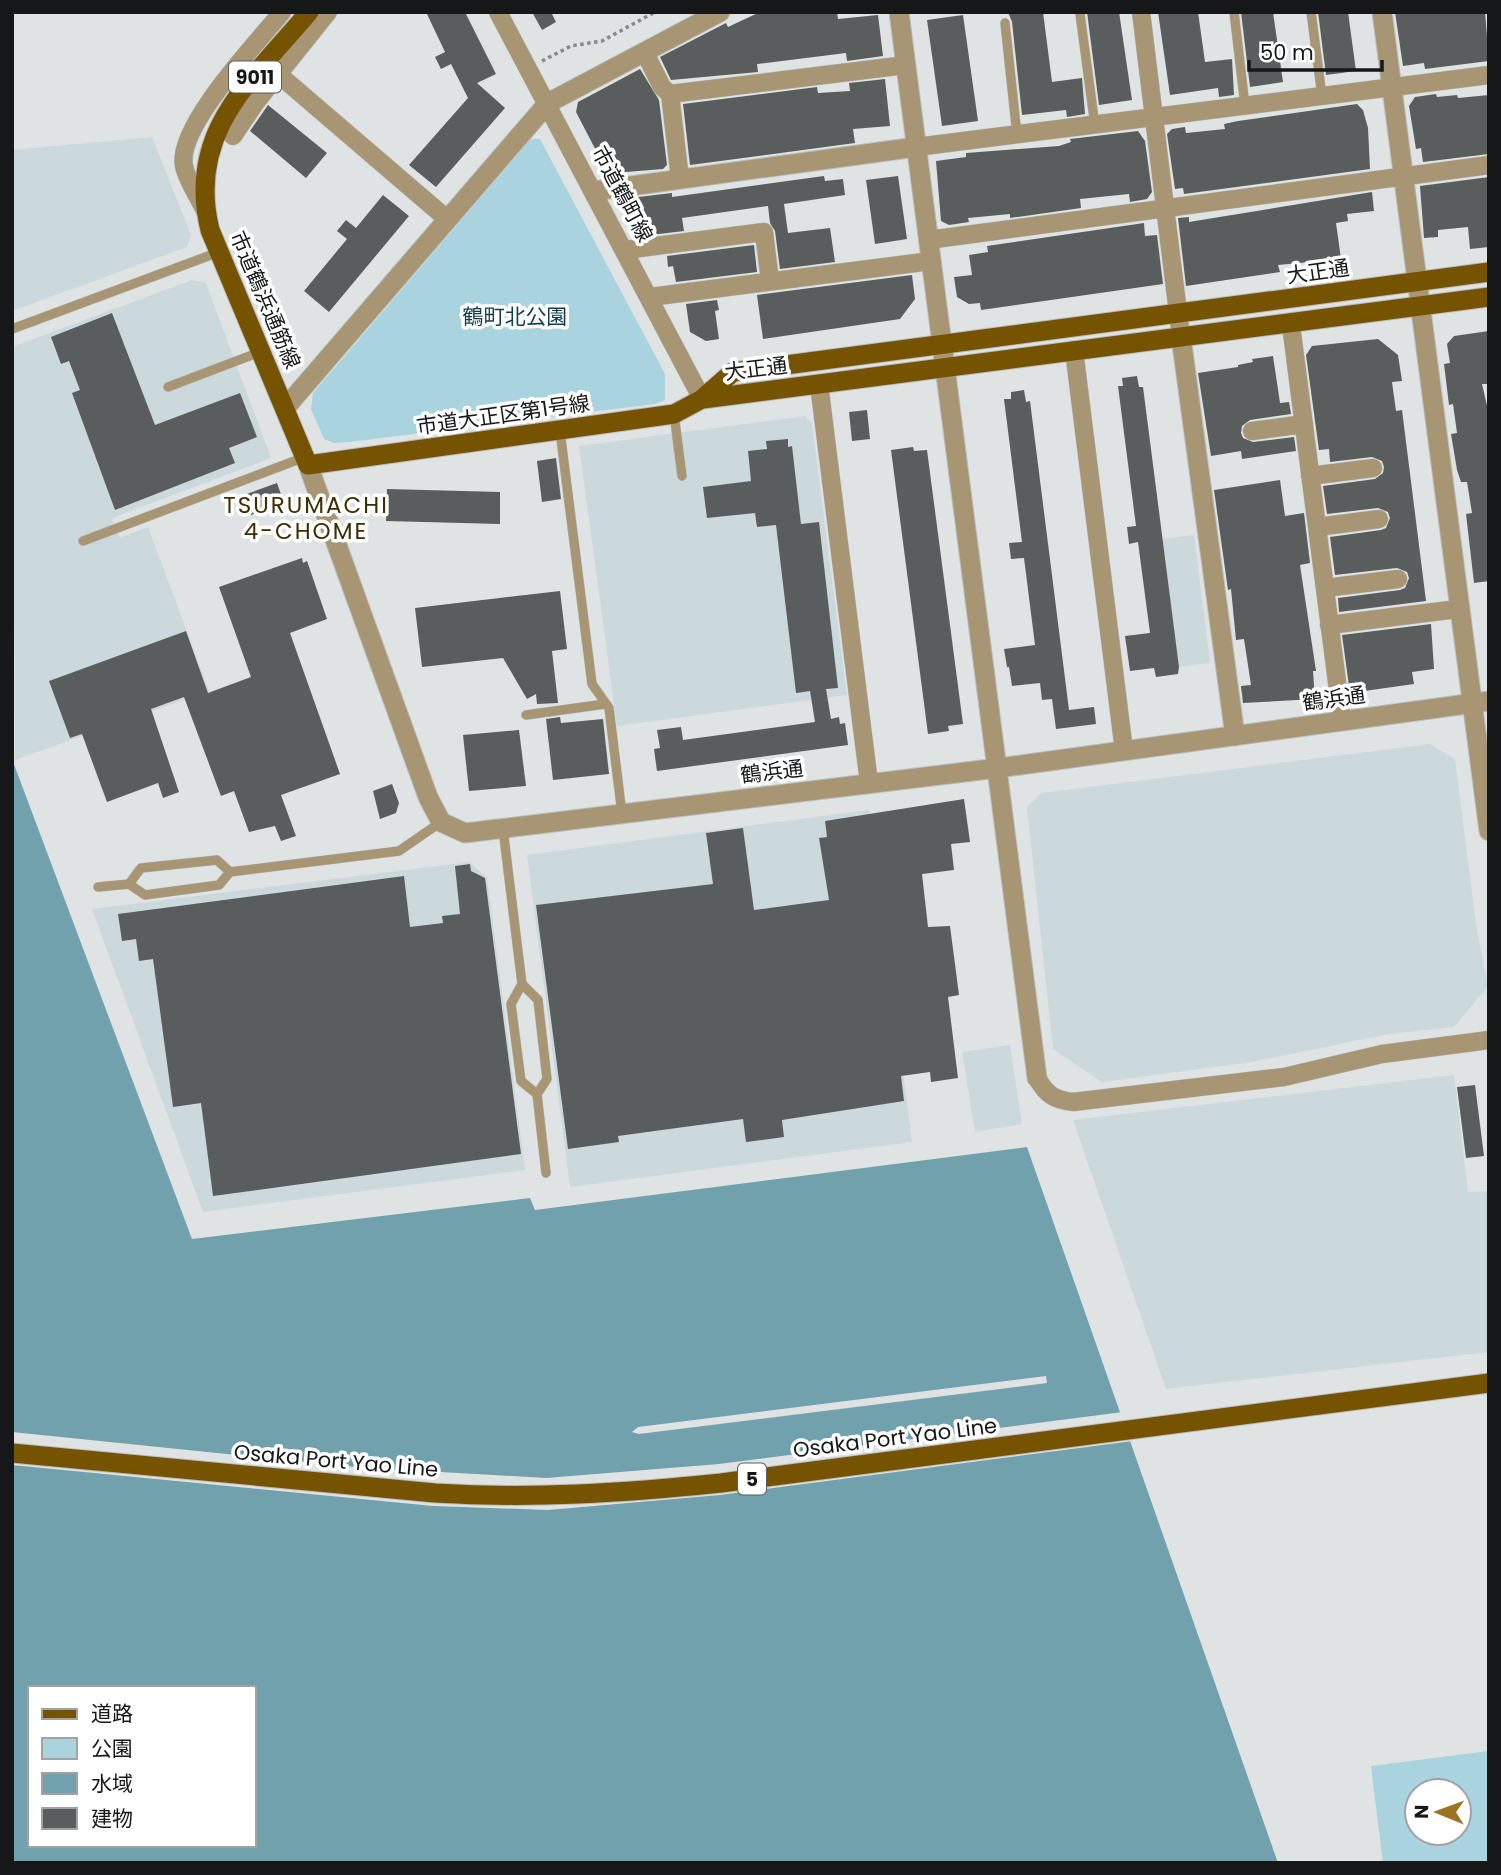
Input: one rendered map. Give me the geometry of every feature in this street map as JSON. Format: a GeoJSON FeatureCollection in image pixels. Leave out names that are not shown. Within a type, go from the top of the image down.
{"type":"FeatureCollection","features":[{"type":"Feature","properties":{"kind":"main road","name":"市道鶴浜通筋線"},"geometry":{"type":"LineString","coordinates":[[307,461],[219,252],[205,211],[203,190],[209,148],[223,119],[241,93],[309,12]]}},
{"type":"Feature","properties":{"kind":"main road","name":"大正通"},"geometry":{"type":"LineString","coordinates":[[702,399],[733,372],[1489,272]]}},
{"type":"Feature","properties":{"kind":"main road","name":"大正通"},"geometry":{"type":"LineString","coordinates":[[702,399],[944,366],[1291,325],[1489,297]]}},
{"type":"Feature","properties":{"kind":"main road","name":"市道大正区第1号線"},"geometry":{"type":"LineString","coordinates":[[307,461],[560,431],[674,414],[702,399]]}},
{"type":"Feature","properties":{"kind":"main road","name":"Osaka Port Yao Line"},"geometry":{"type":"LineString","coordinates":[[12,1453],[435,1493],[498,1497],[602,1495],[722,1483],[1489,1384]]}},
{"type":"Feature","properties":{"kind":"street"},"geometry":{"type":"LineString","coordinates":[[205,211],[184,165],[187,145],[207,104],[282,12]]}},
{"type":"Feature","properties":{"kind":"street"},"geometry":{"type":"LineString","coordinates":[[233,136],[328,12]]}},
{"type":"Feature","properties":{"kind":"street","name":"市道鶴町線"},"geometry":{"type":"LineString","coordinates":[[498,12],[702,399]]}},
{"type":"Feature","properties":{"kind":"street"},"geometry":{"type":"LineString","coordinates":[[286,407],[548,103],[720,12]]}},
{"type":"Feature","properties":{"kind":"street"},"geometry":{"type":"LineString","coordinates":[[899,12],[1037,1077],[1045,1092],[1058,1100],[1073,1102],[1284,1077],[1382,1054],[1489,1040]]}},
{"type":"Feature","properties":{"kind":"street"},"geometry":{"type":"LineString","coordinates":[[1141,12],[1178,314],[1235,736]]}},
{"type":"Feature","properties":{"kind":"street"},"geometry":{"type":"LineString","coordinates":[[1382,12],[1458,609],[1480,702],[1489,831]]}},
{"type":"Feature","properties":{"kind":"street"},"geometry":{"type":"LineString","coordinates":[[645,53],[662,87],[670,94],[680,179]]}},
{"type":"Feature","properties":{"kind":"street"},"geometry":{"type":"LineString","coordinates":[[670,94],[906,65]]}},
{"type":"Feature","properties":{"kind":"street"},"geometry":{"type":"LineString","coordinates":[[278,75],[447,219]]}},
{"type":"Feature","properties":{"kind":"street"},"geometry":{"type":"LineString","coordinates":[[594,191],[916,147],[1489,75]]}},
{"type":"Feature","properties":{"kind":"street"},"geometry":{"type":"LineString","coordinates":[[928,240],[1489,165]]}},
{"type":"Feature","properties":{"kind":"street"},"geometry":{"type":"LineString","coordinates":[[625,250],[764,232],[770,281]]}},
{"type":"Feature","properties":{"kind":"street"},"geometry":{"type":"LineString","coordinates":[[650,297],[931,261]]}},
{"type":"Feature","properties":{"kind":"street"},"geometry":{"type":"LineString","coordinates":[[1291,325],[1342,721]]}},
{"type":"Feature","properties":{"kind":"street"},"geometry":{"type":"LineString","coordinates":[[1074,350],[1124,751]]}},
{"type":"Feature","properties":{"kind":"street"},"geometry":{"type":"LineString","coordinates":[[819,384],[869,783]]}},
{"type":"Feature","properties":{"kind":"street"},"geometry":{"type":"LineString","coordinates":[[1252,432],[1304,424]]}},
{"type":"Feature","properties":{"kind":"street"},"geometry":{"type":"LineString","coordinates":[[307,461],[428,797],[441,822]]}},
{"type":"Feature","properties":{"kind":"street"},"geometry":{"type":"LineString","coordinates":[[1310,476],[1373,468]]}},
{"type":"Feature","properties":{"kind":"street"},"geometry":{"type":"LineString","coordinates":[[1317,527],[1379,519]]}},
{"type":"Feature","properties":{"kind":"street"},"geometry":{"type":"LineString","coordinates":[[1325,588],[1398,579]]}},
{"type":"Feature","properties":{"kind":"street"},"geometry":{"type":"LineString","coordinates":[[1329,625],[1458,609]]}},
{"type":"Feature","properties":{"kind":"street","name":"鶴浜通"},"geometry":{"type":"LineString","coordinates":[[441,822],[466,833],[503,829],[998,768],[1480,702]]}},
{"type":"Feature","properties":{"kind":"lane"},"geometry":{"type":"LineString","coordinates":[[1234,12],[1245,106]]}},
{"type":"Feature","properties":{"kind":"lane"},"geometry":{"type":"LineString","coordinates":[[1311,12],[1322,96]]}},
{"type":"Feature","properties":{"kind":"lane"},"geometry":{"type":"LineString","coordinates":[[1080,14],[1095,125]]}},
{"type":"Feature","properties":{"kind":"lane"},"geometry":{"type":"LineString","coordinates":[[1005,23],[1017,135]]}},
{"type":"Feature","properties":{"kind":"lane"},"geometry":{"type":"LineString","coordinates":[[12,329],[219,252]]}},
{"type":"Feature","properties":{"kind":"lane"},"geometry":{"type":"LineString","coordinates":[[168,387],[262,351]]}},
{"type":"Feature","properties":{"kind":"lane"},"geometry":{"type":"LineString","coordinates":[[674,414],[682,476]]}},
{"type":"Feature","properties":{"kind":"lane"},"geometry":{"type":"LineString","coordinates":[[560,431],[592,684],[609,709],[622,814]]}},
{"type":"Feature","properties":{"kind":"lane"},"geometry":{"type":"LineString","coordinates":[[83,541],[307,461]]}},
{"type":"Feature","properties":{"kind":"lane"},"geometry":{"type":"LineString","coordinates":[[526,715],[605,704]]}},
{"type":"Feature","properties":{"kind":"lane"},"geometry":{"type":"LineString","coordinates":[[98,887],[129,884],[145,895],[219,886],[230,872],[399,850],[441,822]]}},
{"type":"Feature","properties":{"kind":"lane"},"geometry":{"type":"LineString","coordinates":[[503,829],[522,984],[511,1004],[521,1081],[537,1094]]}},
{"type":"Feature","properties":{"kind":"lane"},"geometry":{"type":"LineString","coordinates":[[129,884],[141,868],[217,860],[230,872]]}},
{"type":"Feature","properties":{"kind":"lane"},"geometry":{"type":"LineString","coordinates":[[522,984],[538,1000],[547,1079],[537,1094],[547,1172]]}},
{"type":"Feature","properties":{"kind":"path"},"geometry":{"type":"LineString","coordinates":[[528,68],[570,47],[602,41],[655,12]]}},
{"type":"Feature","properties":{"kind":"shaded area"},"geometry":{"type":"Polygon","coordinates":[[[152,137],[191,235],[187,247],[12,311],[12,150],[152,137]]]}},
{"type":"Feature","properties":{"kind":"shaded area"},"geometry":{"type":"Polygon","coordinates":[[[192,280],[206,283],[271,458],[112,518],[120,538],[148,527],[209,691],[15,760],[12,347],[192,280]]]}},
{"type":"Feature","properties":{"kind":"shaded area"},"geometry":{"type":"Polygon","coordinates":[[[805,416],[812,424],[847,695],[617,726],[579,446],[805,416]]]}},
{"type":"Feature","properties":{"kind":"shaded area"},"geometry":{"type":"Polygon","coordinates":[[[1194,535],[1210,663],[1179,667],[1162,539],[1194,535]]]}},
{"type":"Feature","properties":{"kind":"shaded area"},"geometry":{"type":"Polygon","coordinates":[[[1430,744],[1455,759],[1476,924],[1488,986],[1454,1027],[1389,1034],[1252,1062],[1102,1082],[1053,1049],[1027,807],[1041,793],[1430,744]]]}},
{"type":"Feature","properties":{"kind":"shaded area"},"geometry":{"type":"Polygon","coordinates":[[[869,810],[912,1142],[570,1187],[527,855],[869,810]]]}},
{"type":"Feature","properties":{"kind":"shaded area"},"geometry":{"type":"Polygon","coordinates":[[[469,862],[487,877],[525,1170],[203,1212],[92,909],[469,862]]]}},
{"type":"Feature","properties":{"kind":"shaded area"},"geometry":{"type":"Polygon","coordinates":[[[1010,1045],[1022,1124],[975,1132],[962,1052],[1010,1045]]]}},
{"type":"Feature","properties":{"kind":"shaded area"},"geometry":{"type":"Polygon","coordinates":[[[1454,1075],[1468,1192],[1489,1191],[1489,1352],[1166,1389],[1073,1120],[1454,1075]]]}},
{"type":"Feature","properties":{"kind":"green space","name":"鶴町北公園"},"geometry":{"type":"Polygon","coordinates":[[[531,139],[540,139],[665,374],[665,400],[655,404],[349,442],[334,443],[324,439],[311,409],[313,393],[531,139]]]}},
{"type":"Feature","properties":{"kind":"green space"},"geometry":{"type":"Polygon","coordinates":[[[1489,1751],[1489,1863],[1383,1863],[1371,1766],[1489,1751]]]}},
{"type":"Feature","properties":{"kind":"water"},"geometry":{"type":"Polygon","coordinates":[[[12,759],[192,1239],[530,1198],[535,1210],[1027,1147],[1278,1863],[12,1863],[12,759]]]}},
{"type":"Feature","properties":{"kind":"pier"},"geometry":{"type":"Polygon","coordinates":[[[1046,1376],[1047,1383],[639,1434],[632,1432],[638,1427],[1046,1376]]]}},
{"type":"Feature","properties":{"kind":"pier"},"geometry":{"type":"Polygon","coordinates":[[[1123,1412],[1133,1441],[720,1495],[548,1510],[433,1506],[12,1465],[12,1432],[355,1467],[546,1478],[719,1464],[1123,1412]]]}},
{"type":"Feature","properties":{"kind":"building"},"geometry":{"type":"Polygon","coordinates":[[[426,12],[465,12],[496,74],[477,83],[505,108],[436,187],[409,165],[468,98],[451,64],[441,69],[435,57],[445,52],[426,12]]]}},
{"type":"Feature","properties":{"kind":"building"},"geometry":{"type":"Polygon","coordinates":[[[532,12],[551,12],[556,22],[542,30],[532,12]]]}},
{"type":"Feature","properties":{"kind":"building"},"geometry":{"type":"Polygon","coordinates":[[[760,12],[837,12],[838,19],[878,15],[883,56],[847,61],[846,53],[757,64],[758,72],[671,80],[660,57],[726,23],[728,27],[760,12]]]}},
{"type":"Feature","properties":{"kind":"building"},"geometry":{"type":"Polygon","coordinates":[[[1008,12],[1043,12],[1052,82],[1082,78],[1085,114],[1067,117],[1066,110],[1022,115],[1012,22],[1008,12]]]}},
{"type":"Feature","properties":{"kind":"building"},"geometry":{"type":"Polygon","coordinates":[[[1087,12],[1119,12],[1132,100],[1099,105],[1087,12]]]}},
{"type":"Feature","properties":{"kind":"building"},"geometry":{"type":"Polygon","coordinates":[[[1158,12],[1198,12],[1205,62],[1232,59],[1234,95],[1219,97],[1218,88],[1170,95],[1158,12]]]}},
{"type":"Feature","properties":{"kind":"building"},"geometry":{"type":"Polygon","coordinates":[[[1241,12],[1273,12],[1283,82],[1250,87],[1241,12]]]}},
{"type":"Feature","properties":{"kind":"building"},"geometry":{"type":"Polygon","coordinates":[[[1318,12],[1348,12],[1356,71],[1326,75],[1318,12]]]}},
{"type":"Feature","properties":{"kind":"building"},"geometry":{"type":"Polygon","coordinates":[[[1395,12],[1485,12],[1489,61],[1425,69],[1424,63],[1403,66],[1395,12]]]}},
{"type":"Feature","properties":{"kind":"building"},"geometry":{"type":"Polygon","coordinates":[[[963,15],[978,121],[942,126],[927,20],[963,15]]]}},
{"type":"Feature","properties":{"kind":"building"},"geometry":{"type":"Polygon","coordinates":[[[640,69],[659,100],[667,165],[663,169],[613,173],[603,164],[576,112],[578,102],[640,69]]]}},
{"type":"Feature","properties":{"kind":"building"},"geometry":{"type":"Polygon","coordinates":[[[885,79],[890,126],[853,129],[855,143],[690,165],[683,104],[817,87],[818,93],[850,91],[849,83],[885,79]]]}},
{"type":"Feature","properties":{"kind":"building"},"geometry":{"type":"Polygon","coordinates":[[[1436,94],[1437,97],[1457,95],[1458,98],[1489,95],[1489,154],[1423,162],[1421,148],[1416,149],[1409,106],[1415,97],[1436,94]]]}},
{"type":"Feature","properties":{"kind":"building"},"geometry":{"type":"Polygon","coordinates":[[[1357,104],[1363,110],[1368,128],[1370,169],[1184,194],[1183,188],[1175,189],[1167,134],[1172,129],[1185,127],[1186,133],[1225,129],[1224,124],[1238,121],[1357,104]]]}},
{"type":"Feature","properties":{"kind":"building"},"geometry":{"type":"Polygon","coordinates":[[[268,105],[327,153],[306,178],[250,131],[268,105]]]}},
{"type":"Feature","properties":{"kind":"building"},"geometry":{"type":"Polygon","coordinates":[[[1138,131],[1145,141],[1152,192],[1147,199],[1130,202],[1129,194],[1080,199],[1081,208],[1010,218],[1010,214],[968,218],[969,222],[949,225],[941,221],[936,161],[966,157],[966,153],[1059,146],[1071,142],[1070,139],[1138,131]]]}},
{"type":"Feature","properties":{"kind":"building"},"geometry":{"type":"Polygon","coordinates":[[[824,176],[825,181],[843,179],[845,195],[784,204],[788,233],[830,228],[835,262],[780,269],[775,231],[770,223],[768,206],[682,218],[684,231],[642,236],[627,206],[630,198],[672,193],[672,197],[824,176]]]}},
{"type":"Feature","properties":{"kind":"building"},"geometry":{"type":"Polygon","coordinates":[[[898,176],[907,239],[875,244],[866,180],[898,176]]]}},
{"type":"Feature","properties":{"kind":"building"},"geometry":{"type":"Polygon","coordinates":[[[1489,177],[1489,247],[1470,249],[1468,227],[1438,230],[1438,237],[1424,238],[1420,186],[1489,177]]]}},
{"type":"Feature","properties":{"kind":"building"},"geometry":{"type":"Polygon","coordinates":[[[1372,192],[1374,211],[1347,214],[1348,221],[1336,223],[1341,259],[1278,265],[1280,272],[1186,286],[1178,218],[1189,217],[1189,222],[1372,192]]]}},
{"type":"Feature","properties":{"kind":"building"},"geometry":{"type":"Polygon","coordinates":[[[383,195],[409,216],[329,312],[304,291],[347,239],[337,231],[346,220],[356,228],[383,195]]]}},
{"type":"Feature","properties":{"kind":"building"},"geometry":{"type":"Polygon","coordinates":[[[1144,223],[1145,236],[1157,235],[1163,284],[981,310],[980,303],[969,304],[957,297],[954,277],[972,275],[969,255],[988,252],[987,246],[1144,223]]]}},
{"type":"Feature","properties":{"kind":"building"},"geometry":{"type":"Polygon","coordinates":[[[754,245],[757,272],[676,282],[673,266],[668,267],[667,256],[754,245]]]}},
{"type":"Feature","properties":{"kind":"building"},"geometry":{"type":"Polygon","coordinates":[[[912,275],[915,299],[900,319],[763,339],[757,295],[912,275]]]}},
{"type":"Feature","properties":{"kind":"building"},"geometry":{"type":"Polygon","coordinates":[[[717,300],[719,310],[715,311],[719,339],[706,341],[690,332],[686,304],[717,300]]]}},
{"type":"Feature","properties":{"kind":"building"},"geometry":{"type":"Polygon","coordinates":[[[112,313],[155,425],[240,393],[257,437],[229,448],[235,463],[115,510],[72,393],[80,390],[69,361],[61,364],[51,337],[112,313]]]}},
{"type":"Feature","properties":{"kind":"building"},"geometry":{"type":"Polygon","coordinates":[[[1489,331],[1489,384],[1482,384],[1489,414],[1489,581],[1474,583],[1466,514],[1472,513],[1467,482],[1461,482],[1457,470],[1451,434],[1457,433],[1453,404],[1449,405],[1444,364],[1450,363],[1447,344],[1454,336],[1489,331]]]}},
{"type":"Feature","properties":{"kind":"building"},"geometry":{"type":"Polygon","coordinates":[[[1378,339],[1398,355],[1402,381],[1392,382],[1396,411],[1402,410],[1426,601],[1339,612],[1338,598],[1400,590],[1405,588],[1409,578],[1407,572],[1397,568],[1335,575],[1330,537],[1381,530],[1386,528],[1390,518],[1388,512],[1378,508],[1327,514],[1323,486],[1375,479],[1383,473],[1384,467],[1382,461],[1372,457],[1330,462],[1329,449],[1319,450],[1306,355],[1312,346],[1378,339]]]}},
{"type":"Feature","properties":{"kind":"building"},"geometry":{"type":"Polygon","coordinates":[[[1273,356],[1280,403],[1289,402],[1291,414],[1250,420],[1242,426],[1241,433],[1243,438],[1253,442],[1294,437],[1296,451],[1242,459],[1241,451],[1211,456],[1198,373],[1238,367],[1253,362],[1252,359],[1273,356]]]}},
{"type":"Feature","properties":{"kind":"building"},"geometry":{"type":"Polygon","coordinates":[[[1137,376],[1139,387],[1143,387],[1179,667],[1178,674],[1156,677],[1154,668],[1130,671],[1125,636],[1150,633],[1138,542],[1129,544],[1127,527],[1136,526],[1118,386],[1123,386],[1122,378],[1137,376]]]}},
{"type":"Feature","properties":{"kind":"building"},"geometry":{"type":"Polygon","coordinates":[[[1024,390],[1026,402],[1030,401],[1069,710],[1094,707],[1096,724],[1056,729],[1052,699],[1042,700],[1040,683],[1012,686],[1007,667],[1004,649],[1035,645],[1024,558],[1011,559],[1009,543],[1022,542],[1004,399],[1011,399],[1011,392],[1024,390]]]}},
{"type":"Feature","properties":{"kind":"building"},"geometry":{"type":"Polygon","coordinates":[[[867,410],[870,439],[852,441],[849,412],[867,410]]]}},
{"type":"Feature","properties":{"kind":"building"},"geometry":{"type":"Polygon","coordinates":[[[788,439],[788,447],[792,446],[801,524],[819,522],[838,688],[826,689],[831,719],[839,717],[840,724],[845,723],[848,745],[657,771],[654,749],[660,748],[657,730],[681,727],[683,740],[815,722],[810,691],[796,693],[776,525],[757,527],[755,513],[707,518],[703,487],[751,481],[748,451],[767,449],[766,441],[788,439]]]}},
{"type":"Feature","properties":{"kind":"building"},"geometry":{"type":"Polygon","coordinates":[[[913,447],[914,451],[927,450],[963,724],[948,726],[949,731],[928,734],[891,450],[913,447]]]}},
{"type":"Feature","properties":{"kind":"building"},"geometry":{"type":"Polygon","coordinates":[[[556,458],[561,499],[542,502],[537,461],[556,458]]]}},
{"type":"Feature","properties":{"kind":"building"},"geometry":{"type":"Polygon","coordinates":[[[1280,480],[1285,516],[1304,513],[1310,563],[1300,565],[1316,671],[1313,671],[1315,699],[1243,703],[1241,686],[1251,685],[1244,639],[1236,640],[1231,589],[1228,590],[1214,490],[1280,480]]]}},
{"type":"Feature","properties":{"kind":"building"},"geometry":{"type":"Polygon","coordinates":[[[277,483],[284,503],[251,515],[244,495],[277,483]]]}},
{"type":"Feature","properties":{"kind":"building"},"geometry":{"type":"Polygon","coordinates":[[[387,489],[500,492],[500,524],[386,521],[387,489]]]}},
{"type":"Feature","properties":{"kind":"building"},"geometry":{"type":"Polygon","coordinates":[[[302,558],[303,563],[307,561],[327,619],[290,633],[340,774],[281,795],[296,836],[281,841],[275,826],[249,832],[234,791],[221,796],[184,697],[151,709],[179,792],[163,798],[158,783],[107,802],[82,734],[70,738],[49,681],[186,631],[208,693],[251,677],[219,587],[302,558]]]}},
{"type":"Feature","properties":{"kind":"building"},"geometry":{"type":"Polygon","coordinates":[[[560,591],[567,649],[552,651],[558,703],[537,704],[536,694],[527,699],[503,658],[422,667],[415,608],[560,591]]]}},
{"type":"Feature","properties":{"kind":"building"},"geometry":{"type":"Polygon","coordinates":[[[1431,624],[1434,669],[1412,672],[1414,684],[1350,693],[1342,635],[1431,624]]]}},
{"type":"Feature","properties":{"kind":"building"},"geometry":{"type":"Polygon","coordinates":[[[560,717],[561,723],[603,719],[609,774],[553,780],[546,719],[560,717]]]}},
{"type":"Feature","properties":{"kind":"building"},"geometry":{"type":"Polygon","coordinates":[[[519,730],[526,786],[469,791],[463,735],[519,730]]]}},
{"type":"Feature","properties":{"kind":"building"},"geometry":{"type":"Polygon","coordinates":[[[392,784],[399,803],[396,813],[380,819],[373,791],[392,784]]]}},
{"type":"Feature","properties":{"kind":"building"},"geometry":{"type":"Polygon","coordinates":[[[964,799],[970,842],[951,844],[954,870],[922,874],[928,927],[950,926],[959,995],[948,997],[958,1078],[931,1082],[930,1072],[901,1076],[904,1101],[782,1120],[784,1137],[746,1142],[743,1119],[618,1136],[619,1142],[568,1149],[536,905],[713,884],[706,833],[743,828],[754,910],[829,900],[819,838],[827,837],[825,821],[964,799]]]}},
{"type":"Feature","properties":{"kind":"building"},"geometry":{"type":"Polygon","coordinates":[[[470,864],[471,871],[485,878],[521,1154],[213,1196],[201,1103],[173,1107],[153,959],[139,961],[136,939],[122,941],[118,914],[404,876],[410,927],[443,923],[442,916],[460,914],[455,866],[470,864]]]}},
{"type":"Feature","properties":{"kind":"building"},"geometry":{"type":"Polygon","coordinates":[[[1475,1085],[1484,1156],[1466,1158],[1457,1087],[1475,1085]]]}},
{"type":"Feature","properties":{"kind":"district","name":"TSURUMACHI 4-CHOME"},"geometry":{"type":"Point","coordinates":[306,518]}}]}
